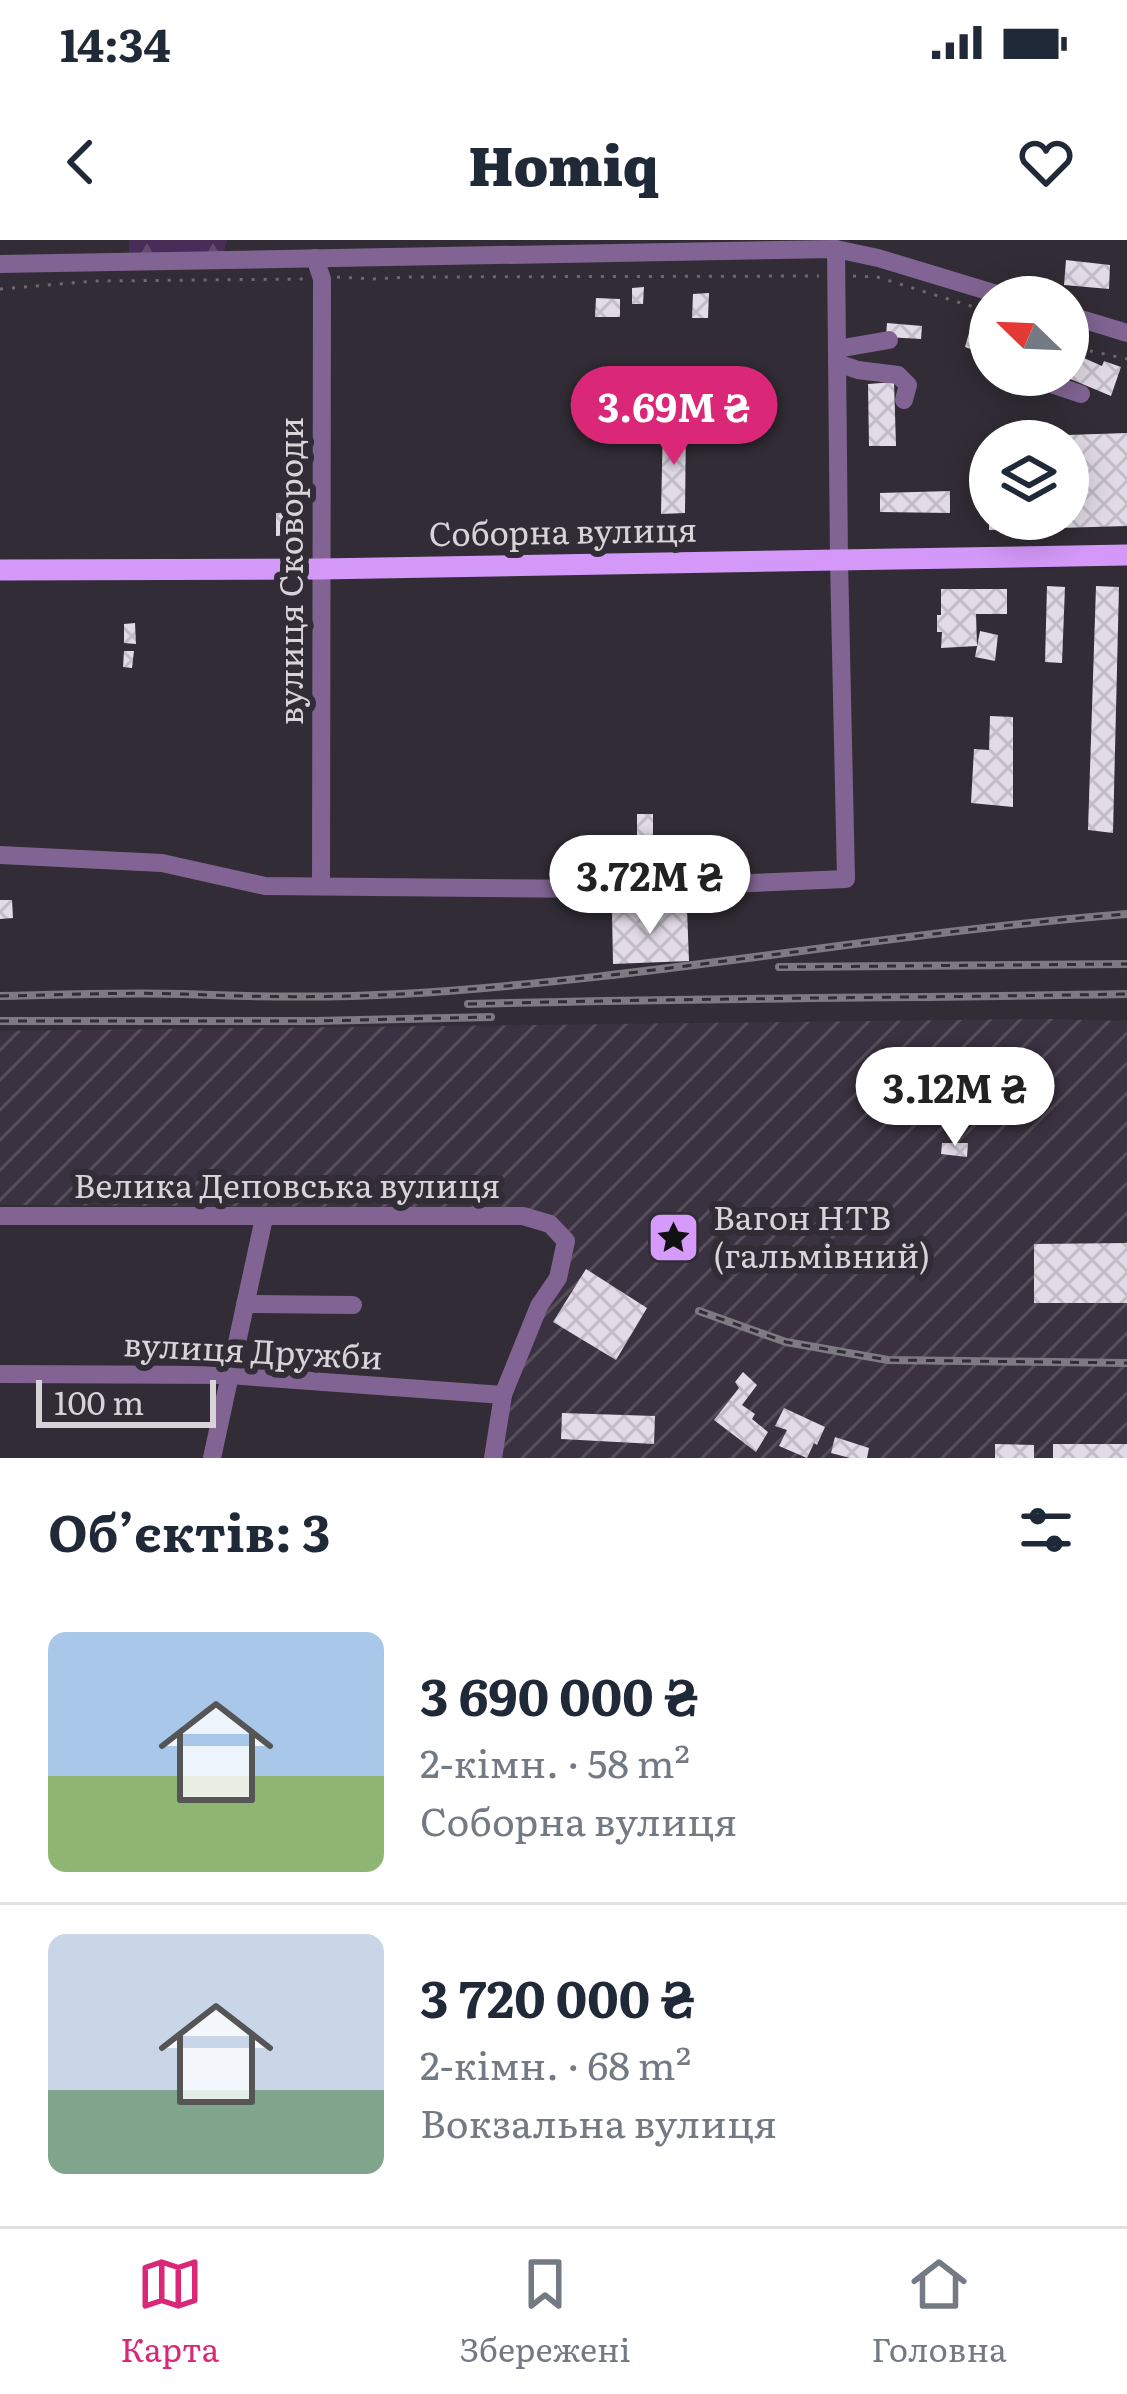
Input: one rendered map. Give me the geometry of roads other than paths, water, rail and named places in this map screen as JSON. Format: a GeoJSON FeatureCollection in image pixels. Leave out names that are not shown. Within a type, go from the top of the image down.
{"type":"FeatureCollection","features":[{"type":"Feature","properties":{"kind":"main road","name":"Соборна вулиця"},"geometry":{"type":"LineString","coordinates":[[0,570],[1127,555]]}},
{"type":"Feature","properties":{"kind":"street"},"geometry":{"type":"LineString","coordinates":[[101,240],[101,262]]}},
{"type":"Feature","properties":{"kind":"street"},"geometry":{"type":"LineString","coordinates":[[0,264],[865,248],[969,284]]}},
{"type":"Feature","properties":{"kind":"street"},"geometry":{"type":"LineString","coordinates":[[0,855],[161,862],[265,886],[606,889],[847,879],[836,249]]}},
{"type":"Feature","properties":{"kind":"street","name":"вулиця Сковороди"},"geometry":{"type":"LineString","coordinates":[[315,258],[322,279],[321,886]]}},
{"type":"Feature","properties":{"kind":"street"},"geometry":{"type":"LineString","coordinates":[[1089,321],[1127,333]]}},
{"type":"Feature","properties":{"kind":"street"},"geometry":{"type":"LineString","coordinates":[[837,356],[889,340]]}},
{"type":"Feature","properties":{"kind":"street"},"geometry":{"type":"LineString","coordinates":[[837,356],[858,370],[898,375],[908,385],[904,400]]}},
{"type":"Feature","properties":{"kind":"street","name":"Велика Деповська вулиця"},"geometry":{"type":"LineString","coordinates":[[0,1216],[523,1216],[550,1224],[566,1241],[558,1278],[539,1306],[503,1396]]}},
{"type":"Feature","properties":{"kind":"street"},"geometry":{"type":"LineString","coordinates":[[212,1458],[264,1218]]}},
{"type":"Feature","properties":{"kind":"street"},"geometry":{"type":"LineString","coordinates":[[245,1304],[353,1305]]}},
{"type":"Feature","properties":{"kind":"street","name":"вулиця Дружби"},"geometry":{"type":"LineString","coordinates":[[0,1374],[228,1375],[503,1396]]}},
{"type":"Feature","properties":{"kind":"street"},"geometry":{"type":"LineString","coordinates":[[493,1458],[503,1396]]}},
{"type":"Feature","properties":{"kind":"railway"},"geometry":{"type":"LineString","coordinates":[[0,996],[401,994],[583,978],[1127,914]]}},
{"type":"Feature","properties":{"kind":"railway"},"geometry":{"type":"LineString","coordinates":[[779,967],[1127,964]]}},
{"type":"Feature","properties":{"kind":"railway"},"geometry":{"type":"LineString","coordinates":[[468,1004],[1127,994]]}},
{"type":"Feature","properties":{"kind":"railway"},"geometry":{"type":"LineString","coordinates":[[0,1021],[491,1017]]}},
{"type":"Feature","properties":{"kind":"railway"},"geometry":{"type":"LineString","coordinates":[[699,1311],[786,1342],[888,1360],[1127,1363]]}},
{"type":"Feature","properties":{"kind":"place","name":"Вагон НТВ (гальмівний)"},"geometry":{"type":"Point","coordinates":[674,1237]}}]}
